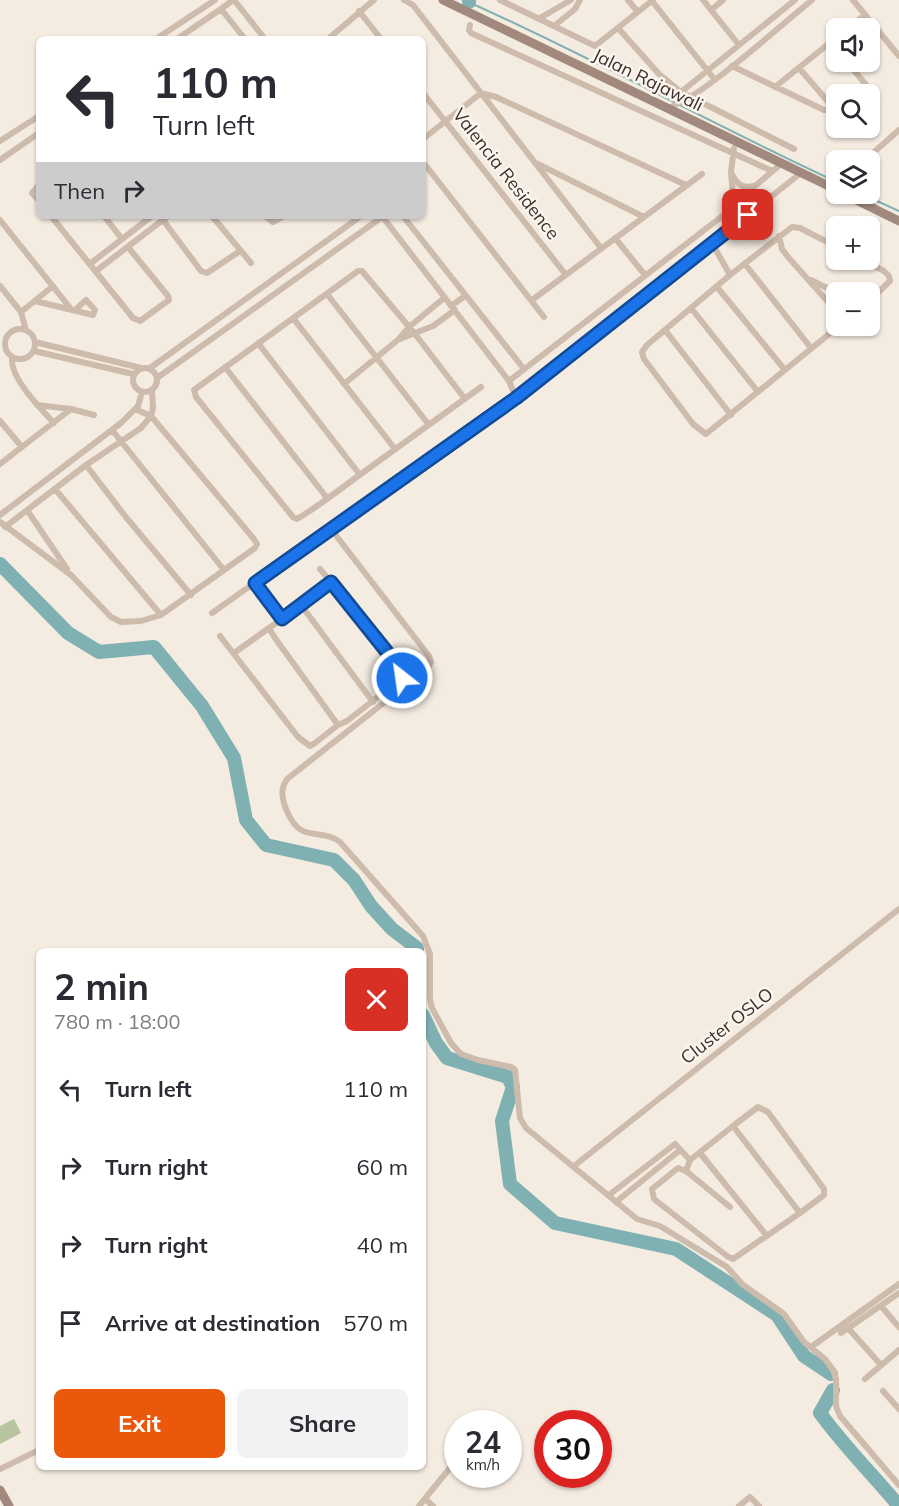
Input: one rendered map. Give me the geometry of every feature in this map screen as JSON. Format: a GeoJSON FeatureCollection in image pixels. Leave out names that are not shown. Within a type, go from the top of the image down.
{"type":"FeatureCollection","features":[{"type":"Feature","properties":{"kind":"street"},"geometry":{"type":"LineString","coordinates":[[161,36],[215,0]]}},
{"type":"Feature","properties":{"kind":"street"},"geometry":{"type":"LineString","coordinates":[[181,36],[233,0],[263,36]]}},
{"type":"Feature","properties":{"kind":"street"},"geometry":{"type":"LineString","coordinates":[[331,36],[374,0]]}},
{"type":"Feature","properties":{"kind":"street"},"geometry":{"type":"LineString","coordinates":[[404,0],[413,5],[601,248]]}},
{"type":"Feature","properties":{"kind":"street","name":"Jalan Rajawali"},"geometry":{"type":"LineString","coordinates":[[443,0],[674,105],[734,147],[781,164],[826,185]]}},
{"type":"Feature","properties":{"kind":"street"},"geometry":{"type":"LineString","coordinates":[[500,0],[595,46],[653,1],[715,80]]}},
{"type":"Feature","properties":{"kind":"street"},"geometry":{"type":"LineString","coordinates":[[540,18],[571,0]]}},
{"type":"Feature","properties":{"kind":"street"},"geometry":{"type":"LineString","coordinates":[[554,26],[575,9],[580,0]]}},
{"type":"Feature","properties":{"kind":"street"},"geometry":{"type":"LineString","coordinates":[[628,0],[638,12]]}},
{"type":"Feature","properties":{"kind":"street"},"geometry":{"type":"LineString","coordinates":[[703,0],[739,45]]}},
{"type":"Feature","properties":{"kind":"street"},"geometry":{"type":"LineString","coordinates":[[711,10],[723,0]]}},
{"type":"Feature","properties":{"kind":"street"},"geometry":{"type":"LineString","coordinates":[[674,105],[690,98],[715,80],[812,0]]}},
{"type":"Feature","properties":{"kind":"street"},"geometry":{"type":"LineString","coordinates":[[853,0],[899,56]]}},
{"type":"Feature","properties":{"kind":"street"},"geometry":{"type":"LineString","coordinates":[[674,105],[681,92],[793,1],[799,11]]}},
{"type":"Feature","properties":{"kind":"street"},"geometry":{"type":"LineString","coordinates":[[221,9],[243,36]]}},
{"type":"Feature","properties":{"kind":"street"},"geometry":{"type":"LineString","coordinates":[[359,11],[379,36]]}},
{"type":"Feature","properties":{"kind":"street"},"geometry":{"type":"LineString","coordinates":[[861,18],[865,15]]}},
{"type":"Feature","properties":{"kind":"street"},"geometry":{"type":"LineString","coordinates":[[470,25],[471,33],[643,113],[734,147],[772,171]]}},
{"type":"Feature","properties":{"kind":"street"},"geometry":{"type":"LineString","coordinates":[[618,28],[659,74],[681,92],[794,149]]}},
{"type":"Feature","properties":{"kind":"street"},"geometry":{"type":"LineString","coordinates":[[775,87],[826,46]]}},
{"type":"Feature","properties":{"kind":"street"},"geometry":{"type":"LineString","coordinates":[[732,66],[824,110],[831,110],[830,104],[799,68]]}},
{"type":"Feature","properties":{"kind":"street"},"geometry":{"type":"LineString","coordinates":[[855,72],[865,84]]}},
{"type":"Feature","properties":{"kind":"street"},"geometry":{"type":"LineString","coordinates":[[426,137],[481,93]]}},
{"type":"Feature","properties":{"kind":"street"},"geometry":{"type":"LineString","coordinates":[[481,93],[496,97],[686,185]]}},
{"type":"Feature","properties":{"kind":"street","name":"Valencia Residence"},"geometry":{"type":"LineString","coordinates":[[426,97],[566,275]]}},
{"type":"Feature","properties":{"kind":"street"},"geometry":{"type":"LineString","coordinates":[[0,141],[36,118]]}},
{"type":"Feature","properties":{"kind":"street"},"geometry":{"type":"LineString","coordinates":[[876,150],[899,130]]}},
{"type":"Feature","properties":{"kind":"street"},"geometry":{"type":"LineString","coordinates":[[0,160],[36,135]]}},
{"type":"Feature","properties":{"kind":"street"},"geometry":{"type":"LineString","coordinates":[[734,147],[731,172],[734,207]]}},
{"type":"Feature","properties":{"kind":"street"},"geometry":{"type":"LineString","coordinates":[[535,163],[644,217]]}},
{"type":"Feature","properties":{"kind":"street"},"geometry":{"type":"LineString","coordinates":[[508,381],[734,207],[781,164]]}},
{"type":"Feature","properties":{"kind":"street"},"geometry":{"type":"LineString","coordinates":[[426,166],[544,317]]}},
{"type":"Feature","properties":{"kind":"street"},"geometry":{"type":"LineString","coordinates":[[731,172],[741,186],[748,188],[755,186]]}},
{"type":"Feature","properties":{"kind":"street"},"geometry":{"type":"LineString","coordinates":[[212,613],[516,398],[801,173]]}},
{"type":"Feature","properties":{"kind":"street"},"geometry":{"type":"LineString","coordinates":[[532,300],[702,174]]}},
{"type":"Feature","properties":{"kind":"street"},"geometry":{"type":"LineString","coordinates":[[864,204],[899,221]]}},
{"type":"Feature","properties":{"kind":"street"},"geometry":{"type":"LineString","coordinates":[[54,219],[135,320],[140,321],[169,300],[128,247]]}},
{"type":"Feature","properties":{"kind":"street"},"geometry":{"type":"LineString","coordinates":[[106,219],[122,239]]}},
{"type":"Feature","properties":{"kind":"street"},"geometry":{"type":"LineString","coordinates":[[91,263],[148,219]]}},
{"type":"Feature","properties":{"kind":"street"},"geometry":{"type":"LineString","coordinates":[[96,271],[164,219]]}},
{"type":"Feature","properties":{"kind":"street"},"geometry":{"type":"LineString","coordinates":[[166,219],[201,271],[207,273],[213,270],[240,251]]}},
{"type":"Feature","properties":{"kind":"street"},"geometry":{"type":"LineString","coordinates":[[214,219],[250,263]]}},
{"type":"Feature","properties":{"kind":"street"},"geometry":{"type":"LineString","coordinates":[[35,342],[141,368],[150,368],[357,219]]}},
{"type":"Feature","properties":{"kind":"street"},"geometry":{"type":"LineString","coordinates":[[157,378],[379,219]]}},
{"type":"Feature","properties":{"kind":"street"},"geometry":{"type":"LineString","coordinates":[[384,219],[508,381],[516,398]]}},
{"type":"Feature","properties":{"kind":"street"},"geometry":{"type":"LineString","coordinates":[[405,219],[524,369]]}},
{"type":"Feature","properties":{"kind":"street"},"geometry":{"type":"LineString","coordinates":[[0,220],[73,309],[35,301]]}},
{"type":"Feature","properties":{"kind":"street"},"geometry":{"type":"LineString","coordinates":[[140,225],[147,233]]}},
{"type":"Feature","properties":{"kind":"street"},"geometry":{"type":"LineString","coordinates":[[826,241],[801,228],[792,227],[730,275],[647,345],[642,352],[644,359],[693,424],[706,434],[826,336]]}},
{"type":"Feature","properties":{"kind":"street"},"geometry":{"type":"LineString","coordinates":[[779,236],[788,257],[826,300]]}},
{"type":"Feature","properties":{"kind":"street"},"geometry":{"type":"LineString","coordinates":[[615,238],[645,275]]}},
{"type":"Feature","properties":{"kind":"street"},"geometry":{"type":"LineString","coordinates":[[712,243],[730,275]]}},
{"type":"Feature","properties":{"kind":"street"},"geometry":{"type":"LineString","coordinates":[[745,264],[811,348]]}},
{"type":"Feature","properties":{"kind":"street"},"geometry":{"type":"LineString","coordinates":[[880,269],[889,276],[890,281],[880,291]]}},
{"type":"Feature","properties":{"kind":"street"},"geometry":{"type":"LineString","coordinates":[[465,399],[362,271],[354,273],[196,387],[194,394],[293,517],[299,518],[360,475],[395,449],[429,425],[465,399],[481,387]]}},
{"type":"Feature","properties":{"kind":"street"},"geometry":{"type":"LineString","coordinates":[[807,279],[826,288]]}},
{"type":"Feature","properties":{"kind":"street"},"geometry":{"type":"LineString","coordinates":[[0,286],[21,312],[26,330]]}},
{"type":"Feature","properties":{"kind":"street"},"geometry":{"type":"LineString","coordinates":[[21,312],[53,286]]}},
{"type":"Feature","properties":{"kind":"street"},"geometry":{"type":"LineString","coordinates":[[717,286],[785,370]]}},
{"type":"Feature","properties":{"kind":"street"},"geometry":{"type":"LineString","coordinates":[[327,294],[429,425]]}},
{"type":"Feature","properties":{"kind":"street"},"geometry":{"type":"LineString","coordinates":[[399,339],[436,323],[465,296]]}},
{"type":"Feature","properties":{"kind":"street"},"geometry":{"type":"LineString","coordinates":[[344,384],[444,298]]}},
{"type":"Feature","properties":{"kind":"street"},"geometry":{"type":"LineString","coordinates":[[691,308],[758,392]]}},
{"type":"Feature","properties":{"kind":"street"},"geometry":{"type":"LineString","coordinates":[[428,312],[436,323]]}},
{"type":"Feature","properties":{"kind":"street"},"geometry":{"type":"LineString","coordinates":[[293,318],[395,449]]}},
{"type":"Feature","properties":{"kind":"street"},"geometry":{"type":"LineString","coordinates":[[0,333],[18,329],[26,330],[32,335],[35,342],[34,351],[28,358],[19,360],[7,353],[2,345],[10,332]]}},
{"type":"Feature","properties":{"kind":"street"},"geometry":{"type":"LineString","coordinates":[[665,330],[731,415]]}},
{"type":"Feature","properties":{"kind":"street"},"geometry":{"type":"LineString","coordinates":[[258,343],[360,475]]}},
{"type":"Feature","properties":{"kind":"street"},"geometry":{"type":"LineString","coordinates":[[34,351],[133,374],[141,368]]}},
{"type":"Feature","properties":{"kind":"street"},"geometry":{"type":"LineString","coordinates":[[12,358],[14,373],[37,405],[54,423]]}},
{"type":"Feature","properties":{"kind":"street"},"geometry":{"type":"LineString","coordinates":[[225,367],[327,498]]}},
{"type":"Feature","properties":{"kind":"street"},"geometry":{"type":"LineString","coordinates":[[133,374],[133,385],[142,392],[152,390],[157,378],[155,372],[150,368]]}},
{"type":"Feature","properties":{"kind":"street"},"geometry":{"type":"LineString","coordinates":[[135,409],[151,416],[256,541],[255,548],[161,615],[129,623],[116,621],[71,575],[2,524],[27,510],[86,465],[141,428],[151,416],[152,390]]}},
{"type":"Feature","properties":{"kind":"street"},"geometry":{"type":"LineString","coordinates":[[0,515],[112,430],[135,409],[142,392]]}},
{"type":"Feature","properties":{"kind":"street"},"geometry":{"type":"LineString","coordinates":[[37,405],[71,409],[94,415]]}},
{"type":"Feature","properties":{"kind":"street"},"geometry":{"type":"LineString","coordinates":[[0,464],[71,409]]}},
{"type":"Feature","properties":{"kind":"street"},"geometry":{"type":"LineString","coordinates":[[0,421],[22,447]]}},
{"type":"Feature","properties":{"kind":"street"},"geometry":{"type":"LineString","coordinates":[[112,430],[224,570]]}},
{"type":"Feature","properties":{"kind":"street"},"geometry":{"type":"LineString","coordinates":[[86,465],[190,595]]}},
{"type":"Feature","properties":{"kind":"street"},"geometry":{"type":"LineString","coordinates":[[62,468],[70,477]]}},
{"type":"Feature","properties":{"kind":"street"},"geometry":{"type":"LineString","coordinates":[[55,489],[161,615]]}},
{"type":"Feature","properties":{"kind":"street"},"geometry":{"type":"LineString","coordinates":[[31,492],[39,501]]}},
{"type":"Feature","properties":{"kind":"street"},"geometry":{"type":"LineString","coordinates":[[27,510],[71,575]]}},
{"type":"Feature","properties":{"kind":"street"},"geometry":{"type":"LineString","coordinates":[[332,529],[429,656],[431,662],[428,668],[287,779],[283,787],[284,799],[297,827],[305,832],[330,836],[340,842],[423,936],[430,954],[432,1008],[451,1043],[461,1054],[515,1070],[522,1123],[637,1219],[660,1226],[727,1267],[742,1284],[784,1314],[804,1342],[825,1359],[833,1370],[836,1379],[836,1406],[840,1416],[899,1485]]}},
{"type":"Feature","properties":{"kind":"street"},"geometry":{"type":"LineString","coordinates":[[220,636],[298,737],[310,746],[315,743],[338,724],[347,721],[373,702],[402,678],[403,673],[320,568]]}},
{"type":"Feature","properties":{"kind":"street"},"geometry":{"type":"LineString","coordinates":[[234,653],[331,582]]}},
{"type":"Feature","properties":{"kind":"street"},"geometry":{"type":"LineString","coordinates":[[255,583],[282,619]]}},
{"type":"Feature","properties":{"kind":"street"},"geometry":{"type":"LineString","coordinates":[[301,605],[373,702]]}},
{"type":"Feature","properties":{"kind":"street"},"geometry":{"type":"LineString","coordinates":[[269,628],[286,655],[338,724]]}},
{"type":"Feature","properties":{"kind":"street","name":"Cluster OSLO"},"geometry":{"type":"LineString","coordinates":[[574,1166],[899,909]]}},
{"type":"Feature","properties":{"kind":"street"},"geometry":{"type":"LineString","coordinates":[[686,1171],[690,1161],[758,1107],[768,1112],[824,1190],[824,1195],[733,1259],[654,1199],[652,1190],[678,1168],[686,1171],[730,1207]]}},
{"type":"Feature","properties":{"kind":"street"},"geometry":{"type":"LineString","coordinates":[[733,1126],[800,1213]]}},
{"type":"Feature","properties":{"kind":"street"},"geometry":{"type":"LineString","coordinates":[[609,1195],[675,1144],[690,1161]]}},
{"type":"Feature","properties":{"kind":"street"},"geometry":{"type":"LineString","coordinates":[[616,1202],[680,1150]]}},
{"type":"Feature","properties":{"kind":"street"},"geometry":{"type":"LineString","coordinates":[[700,1153],[767,1236]]}},
{"type":"Feature","properties":{"kind":"street"},"geometry":{"type":"LineString","coordinates":[[811,1347],[899,1284]]}},
{"type":"Feature","properties":{"kind":"street"},"geometry":{"type":"LineString","coordinates":[[841,1333],[899,1293]]}},
{"type":"Feature","properties":{"kind":"street"},"geometry":{"type":"LineString","coordinates":[[881,1306],[899,1327]]}},
{"type":"Feature","properties":{"kind":"street"},"geometry":{"type":"LineString","coordinates":[[848,1328],[881,1365]]}},
{"type":"Feature","properties":{"kind":"street"},"geometry":{"type":"LineString","coordinates":[[865,1379],[899,1350]]}},
{"type":"Feature","properties":{"kind":"street"},"geometry":{"type":"LineString","coordinates":[[883,1391],[898,1406]]}},
{"type":"Feature","properties":{"kind":"street"},"geometry":{"type":"LineString","coordinates":[[0,1470],[36,1452]]}},
{"type":"Feature","properties":{"kind":"street"},"geometry":{"type":"LineString","coordinates":[[419,1506],[444,1475]]}},
{"type":"Feature","properties":{"kind":"street"},"geometry":{"type":"LineString","coordinates":[[0,1490],[9,1506]]}},
{"type":"Feature","properties":{"kind":"street"},"geometry":{"type":"LineString","coordinates":[[739,1506],[750,1497],[759,1506]]}},
{"type":"Feature","properties":{"kind":"street"},"geometry":{"type":"LineString","coordinates":[[424,1499],[433,1506]]}},
{"type":"Feature","properties":{"kind":"green space"},"geometry":{"type":"Polygon","coordinates":[[[14,1419],[21,1433],[0,1444],[0,1426],[14,1419]]]}},
{"type":"Feature","properties":{"kind":"waterway"},"geometry":{"type":"LineString","coordinates":[[464,0],[826,177]]}},
{"type":"Feature","properties":{"kind":"waterway"},"geometry":{"type":"LineString","coordinates":[[880,202],[899,211]]}},
{"type":"Feature","properties":{"kind":"waterway"},"geometry":{"type":"LineString","coordinates":[[0,564],[68,633],[99,652],[154,647],[202,706],[234,758],[246,820],[266,845],[334,860],[354,880],[371,906],[392,929],[417,948]]}},
{"type":"Feature","properties":{"kind":"waterway"},"geometry":{"type":"LineString","coordinates":[[426,1021],[436,1043],[447,1058],[508,1077],[513,1087],[502,1121],[510,1184],[555,1223],[676,1249],[777,1315],[804,1356],[831,1374]]}},
{"type":"Feature","properties":{"kind":"waterway"},"geometry":{"type":"LineString","coordinates":[[833,1390],[820,1413],[899,1506]]}},
{"type":"Feature","properties":{"kind":"route"},"geometry":{"type":"LineString","coordinates":[[402,678],[403,673],[399,667],[331,582],[282,619],[255,583],[516,398],[660,282],[748,215]]}}]}
